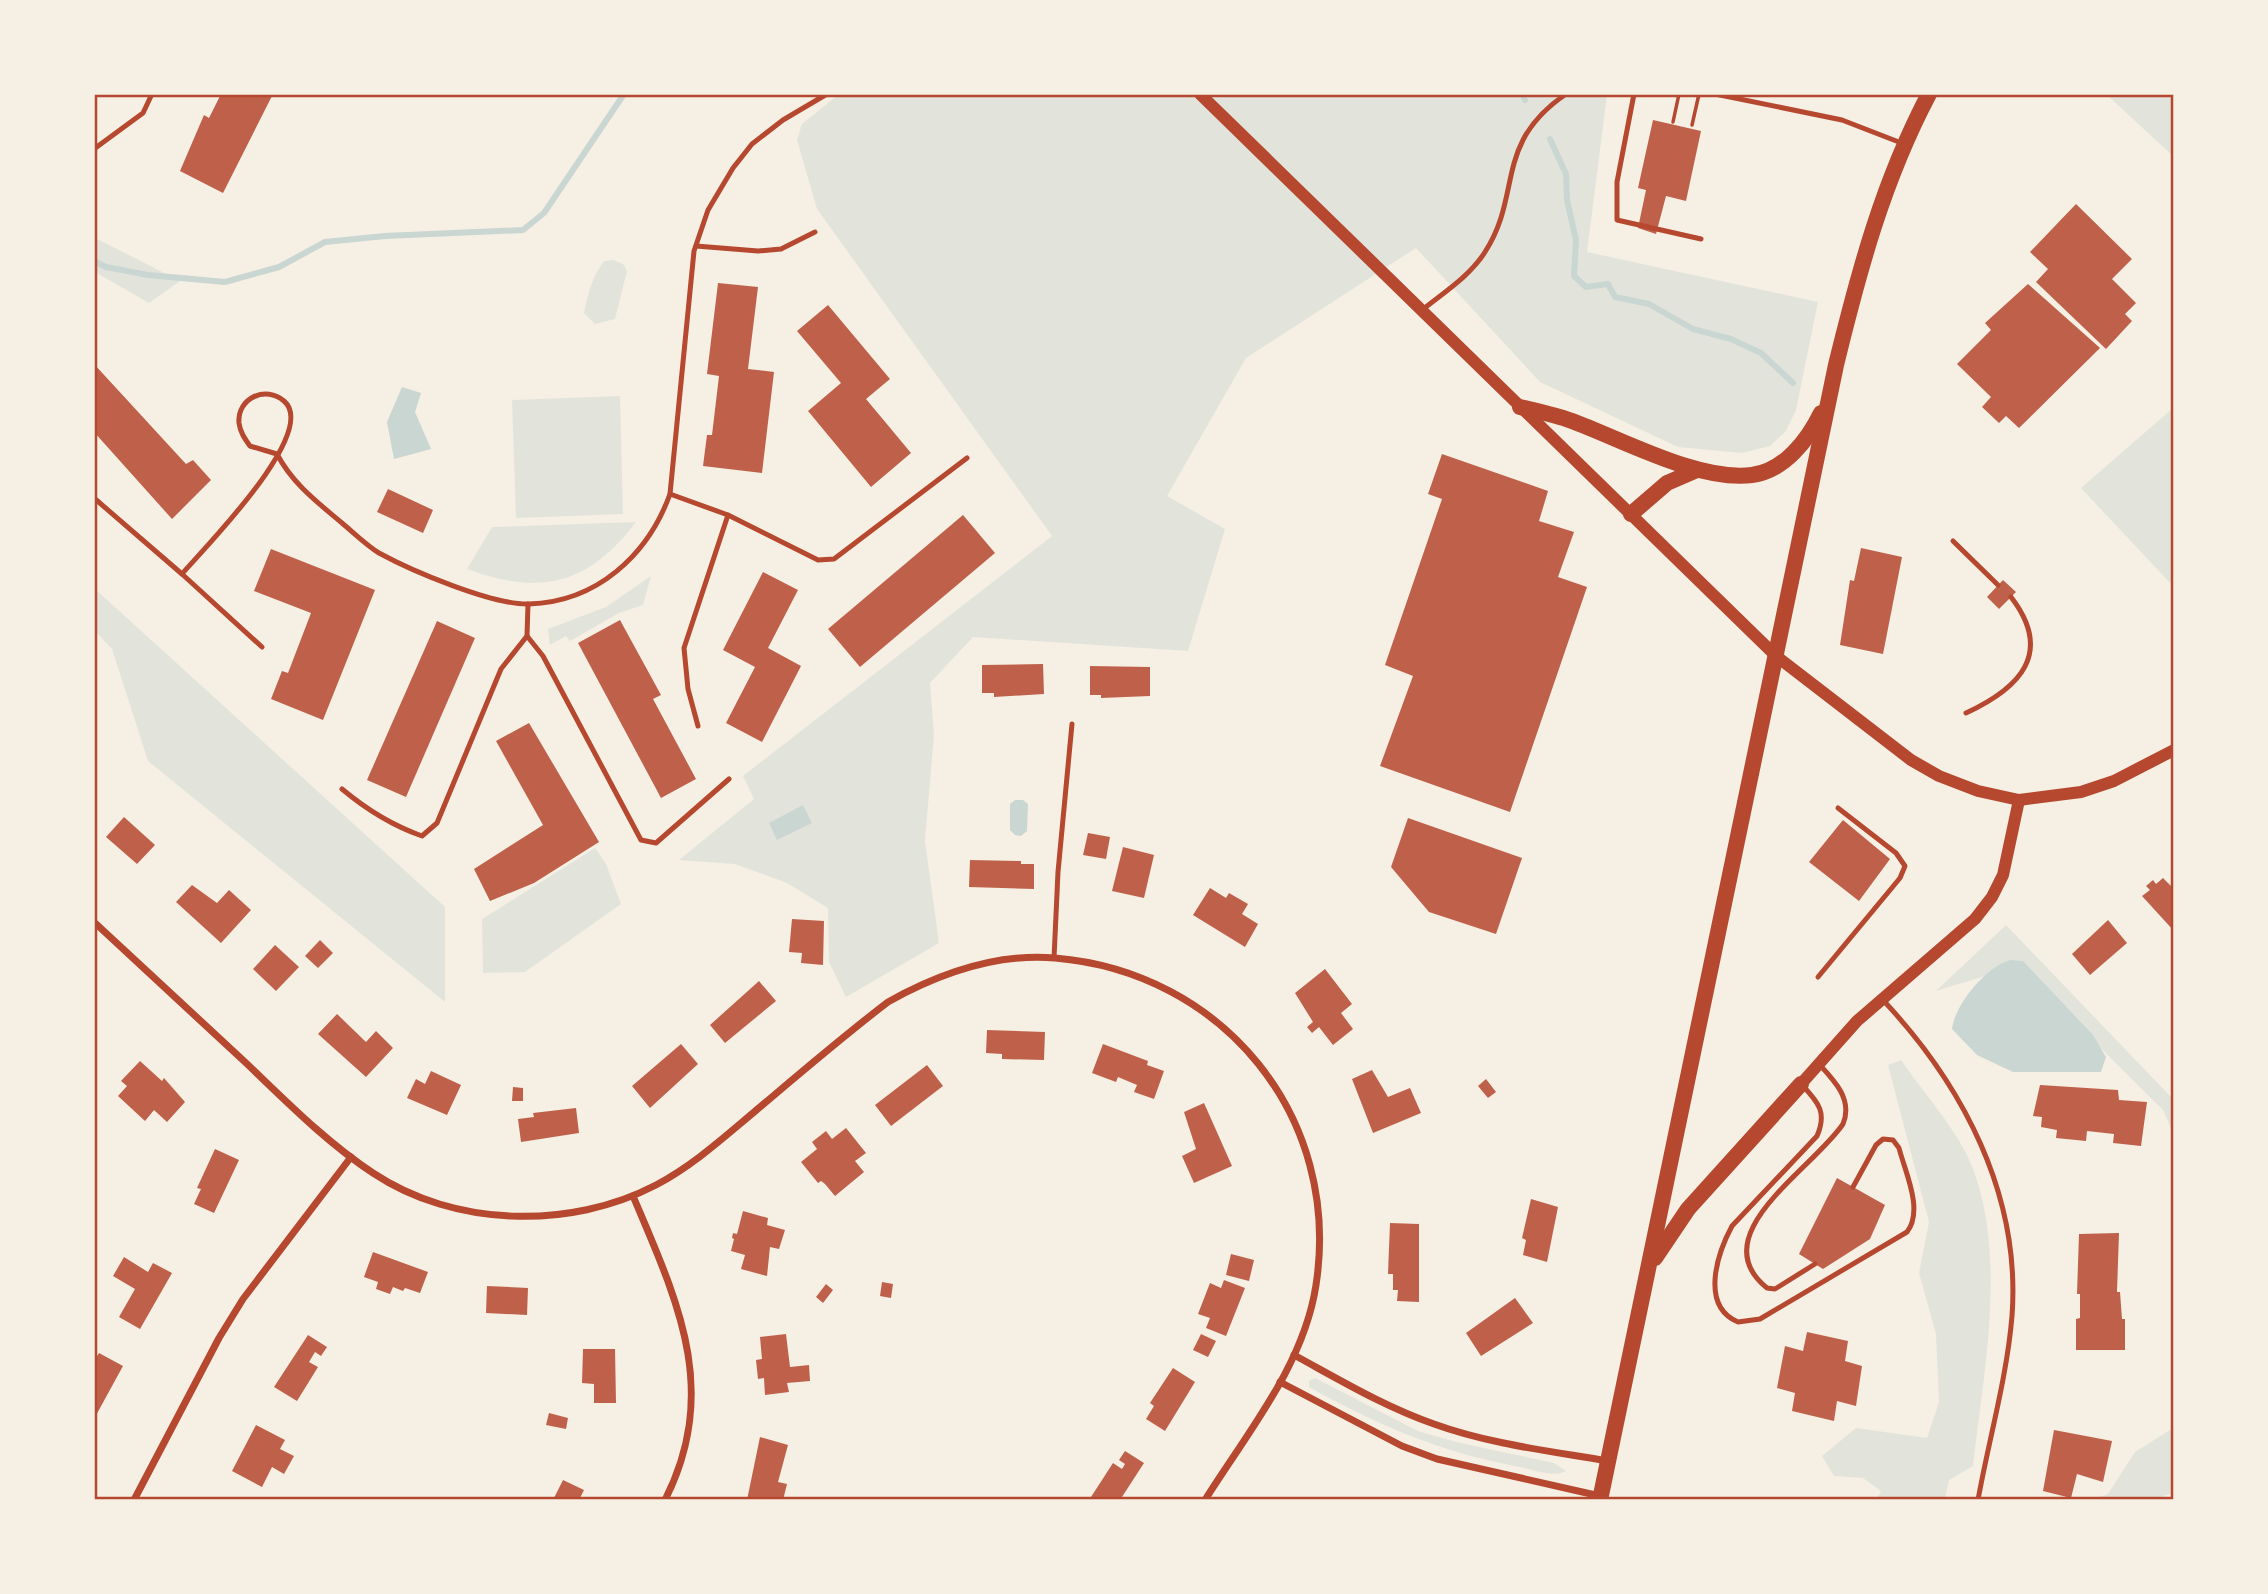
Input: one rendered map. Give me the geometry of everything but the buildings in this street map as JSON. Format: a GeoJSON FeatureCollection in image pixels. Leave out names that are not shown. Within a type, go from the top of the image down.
{"type":"FeatureCollection","features":[{"type":"Feature","properties":{"kind":"main road"},"geometry":{"type":"LineString","coordinates":[[1601,1498],[1830,391],[1861,260],[1904,144],[1929,94]]}},
{"type":"Feature","properties":{"kind":"main road"},"geometry":{"type":"LineString","coordinates":[[1520,407],[1571,420],[1697,470],[1752,475],[1789,458],[1814,426],[1830,391]]}},
{"type":"Feature","properties":{"kind":"main road"},"geometry":{"type":"LineString","coordinates":[[1631,514],[1650,494],[1667,482],[1697,470]]}},
{"type":"Feature","properties":{"kind":"main road"},"geometry":{"type":"LineString","coordinates":[[1650,1266],[1688,1209],[1801,1084]]}},
{"type":"Feature","properties":{"kind":"street"},"geometry":{"type":"LineString","coordinates":[[1200,94],[1776,656],[1911,760],[1939,776],[1978,791],[2019,800],[2081,792],[2114,780],[2174,750]]}},
{"type":"Feature","properties":{"kind":"street"},"geometry":{"type":"LineString","coordinates":[[1801,1084],[1817,1063],[1882,999],[1975,919],[1992,897],[2003,876],[2019,800]]}},
{"type":"Feature","properties":{"kind":"street"},"geometry":{"type":"LineString","coordinates":[[94,922],[351,1157],[404,1190],[433,1202],[503,1216],[538,1217],[572,1213],[633,1196],[683,1169],[857,1026],[907,991],[951,972],[981,964],[1054,958],[1104,965],[1164,987],[1224,1028],[1257,1060],[1277,1086],[1294,1117],[1304,1147],[1320,1218],[1316,1285],[1311,1314],[1280,1382],[1205,1500]]}},
{"type":"Feature","properties":{"kind":"street"},"geometry":{"type":"LineString","coordinates":[[134,1500],[243,1299],[351,1157]]}},
{"type":"Feature","properties":{"kind":"street"},"geometry":{"type":"LineString","coordinates":[[633,1196],[673,1296],[685,1330],[691,1360],[693,1393],[690,1426],[683,1456],[665,1500]]}},
{"type":"Feature","properties":{"kind":"street"},"geometry":{"type":"LineString","coordinates":[[1294,1355],[1375,1399],[1435,1425],[1482,1438],[1608,1461]]}},
{"type":"Feature","properties":{"kind":"street"},"geometry":{"type":"LineString","coordinates":[[1280,1382],[1402,1446],[1437,1459],[1601,1498]]}},
{"type":"Feature","properties":{"kind":"lane"},"geometry":{"type":"LineString","coordinates":[[94,149],[143,113],[152,94]]}},
{"type":"Feature","properties":{"kind":"lane"},"geometry":{"type":"LineString","coordinates":[[181,574],[265,478],[277,454],[291,431],[292,412],[281,398],[272,394],[254,396],[242,408],[239,425],[250,446],[277,454],[295,481],[377,552],[468,590],[528,604],[574,596],[602,582],[635,556],[660,524],[670,494],[696,246],[708,210],[733,168],[752,144],[783,120],[827,94]]}},
{"type":"Feature","properties":{"kind":"lane"},"geometry":{"type":"LineString","coordinates":[[1422,310],[1470,270],[1485,253],[1502,211],[1519,146],[1532,125],[1566,94]]}},
{"type":"Feature","properties":{"kind":"lane"},"geometry":{"type":"LineString","coordinates":[[1634,94],[1617,182],[1616,220],[1701,240]]}},
{"type":"Feature","properties":{"kind":"lane"},"geometry":{"type":"LineString","coordinates":[[1715,94],[1842,120],[1904,144]]}},
{"type":"Feature","properties":{"kind":"lane"},"geometry":{"type":"LineString","coordinates":[[696,246],[758,251],[781,249],[815,232]]}},
{"type":"Feature","properties":{"kind":"lane"},"geometry":{"type":"LineString","coordinates":[[670,494],[728,515],[818,560],[834,559],[967,458]]}},
{"type":"Feature","properties":{"kind":"lane"},"geometry":{"type":"LineString","coordinates":[[94,498],[262,647]]}},
{"type":"Feature","properties":{"kind":"lane"},"geometry":{"type":"LineString","coordinates":[[698,726],[688,689],[684,648],[728,515]]}},
{"type":"Feature","properties":{"kind":"lane"},"geometry":{"type":"LineString","coordinates":[[1953,541],[1998,585]]}},
{"type":"Feature","properties":{"kind":"lane"},"geometry":{"type":"LineString","coordinates":[[1966,713],[1997,699],[2011,687],[2023,670],[2031,650],[2031,632],[2024,614],[2011,597]]}},
{"type":"Feature","properties":{"kind":"lane"},"geometry":{"type":"LineString","coordinates":[[342,789],[368,811],[422,836],[437,823],[501,668],[527,636],[528,604]]}},
{"type":"Feature","properties":{"kind":"lane"},"geometry":{"type":"LineString","coordinates":[[527,636],[543,656],[641,840],[656,843],[729,779]]}},
{"type":"Feature","properties":{"kind":"lane"},"geometry":{"type":"LineString","coordinates":[[1054,958],[1058,872],[1072,724]]}},
{"type":"Feature","properties":{"kind":"lane"},"geometry":{"type":"LineString","coordinates":[[1818,977],[1904,871],[1902,860],[1896,853],[1838,808]]}},
{"type":"Feature","properties":{"kind":"lane"},"geometry":{"type":"LineString","coordinates":[[1882,999],[1932,1058],[1960,1100],[1981,1142],[2002,1208],[2011,1263],[2012,1316],[1978,1500]]}},
{"type":"Feature","properties":{"kind":"lane"},"geometry":{"type":"LineString","coordinates":[[1815,1264],[1775,1289],[1767,1288],[1747,1263],[1744,1251],[1756,1219],[1836,1134],[1847,1114],[1837,1083],[1817,1063]]}},
{"type":"Feature","properties":{"kind":"lane"},"geometry":{"type":"LineString","coordinates":[[1801,1084],[1823,1111],[1824,1121],[1817,1136],[1732,1226],[1724,1242],[1714,1292],[1722,1310],[1738,1322],[1760,1319],[1907,1232],[1914,1223],[1915,1210],[1899,1148],[1893,1140],[1883,1139],[1876,1145],[1853,1187]]}},
{"type":"Feature","properties":{"kind":"path"},"geometry":{"type":"LineString","coordinates":[[1673,122],[1679,94]]}},
{"type":"Feature","properties":{"kind":"path"},"geometry":{"type":"LineString","coordinates":[[1692,125],[1699,94]]}},
{"type":"Feature","properties":{"kind":"shaded area"},"geometry":{"type":"Polygon","coordinates":[[[838,95],[1607,95],[1587,252],[1818,302],[1796,410],[1786,431],[1770,446],[1742,453],[1678,447],[1540,382],[1416,248],[1246,358],[1167,496],[1225,529],[1188,651],[973,637],[930,683],[934,735],[925,841],[939,943],[846,997],[829,962],[828,908],[787,883],[735,864],[679,860],[754,799],[743,776],[1052,536],[817,209],[797,140],[802,124],[838,95]]]}},
{"type":"Feature","properties":{"kind":"shaded area"},"geometry":{"type":"Polygon","coordinates":[[[2107,95],[2173,95],[2173,157],[2172,155],[2107,95]]]}},
{"type":"Feature","properties":{"kind":"shaded area"},"geometry":{"type":"Polygon","coordinates":[[[94,238],[180,281],[149,303],[95,272],[94,238]]]}},
{"type":"Feature","properties":{"kind":"shaded area"},"geometry":{"type":"Polygon","coordinates":[[[613,260],[623,264],[627,271],[615,319],[595,324],[584,313],[589,292],[604,261],[613,260]]]}},
{"type":"Feature","properties":{"kind":"shaded area"},"geometry":{"type":"Polygon","coordinates":[[[402,387],[421,393],[415,412],[431,449],[394,459],[387,422],[402,387]]]}},
{"type":"Feature","properties":{"kind":"shaded area"},"geometry":{"type":"Polygon","coordinates":[[[620,396],[623,514],[516,518],[512,400],[620,396]]]}},
{"type":"Feature","properties":{"kind":"shaded area"},"geometry":{"type":"Polygon","coordinates":[[[2173,408],[2173,586],[2081,488],[2173,408]]]}},
{"type":"Feature","properties":{"kind":"shaded area"},"geometry":{"type":"Polygon","coordinates":[[[636,522],[600,560],[581,572],[561,579],[540,583],[517,582],[467,569],[492,527],[636,522]]]}},
{"type":"Feature","properties":{"kind":"shaded area"},"geometry":{"type":"Polygon","coordinates":[[[651,576],[643,605],[619,613],[570,641],[566,636],[550,645],[548,629],[606,607],[651,576]]]}},
{"type":"Feature","properties":{"kind":"shaded area"},"geometry":{"type":"Polygon","coordinates":[[[95,589],[445,907],[445,1002],[148,761],[112,649],[95,631],[95,589]]]}},
{"type":"Feature","properties":{"kind":"shaded area"},"geometry":{"type":"Polygon","coordinates":[[[1015,800],[1023,800],[1028,804],[1027,831],[1021,836],[1010,830],[1010,804],[1015,800]]]}},
{"type":"Feature","properties":{"kind":"shaded area"},"geometry":{"type":"Polygon","coordinates":[[[803,805],[812,823],[777,840],[769,823],[803,805]]]}},
{"type":"Feature","properties":{"kind":"shaded area"},"geometry":{"type":"Polygon","coordinates":[[[595,848],[606,864],[621,904],[525,972],[483,973],[482,919],[595,848]]]}},
{"type":"Feature","properties":{"kind":"shaded area"},"geometry":{"type":"Polygon","coordinates":[[[2006,925],[2173,1099],[2173,1133],[2163,1110],[2018,966],[1936,991],[2006,925]]]}},
{"type":"Feature","properties":{"kind":"shaded area"},"geometry":{"type":"Polygon","coordinates":[[[2010,960],[2023,961],[2093,1035],[2106,1057],[2101,1072],[2013,1072],[1977,1055],[1952,1029],[1959,1009],[1973,988],[1991,970],[2010,960]]]}},
{"type":"Feature","properties":{"kind":"shaded area"},"geometry":{"type":"Polygon","coordinates":[[[1901,1060],[1966,1153],[1979,1188],[1987,1226],[1990,1307],[1973,1466],[1949,1480],[1945,1499],[1877,1499],[1881,1491],[1863,1478],[1834,1476],[1822,1456],[1856,1428],[1927,1438],[1939,1402],[1936,1334],[1919,1273],[1929,1222],[1888,1065],[1901,1060]]]}},
{"type":"Feature","properties":{"kind":"shaded area"},"geometry":{"type":"Polygon","coordinates":[[[1315,1378],[1418,1431],[1554,1463],[1566,1471],[1549,1474],[1490,1461],[1411,1436],[1360,1414],[1309,1387],[1309,1381],[1315,1378]]]}},
{"type":"Feature","properties":{"kind":"shaded area"},"geometry":{"type":"Polygon","coordinates":[[[2173,1428],[2173,1493],[2153,1499],[2093,1499],[2108,1494],[2135,1452],[2173,1428]]]}},
{"type":"Feature","properties":{"kind":"waterway"},"geometry":{"type":"LineString","coordinates":[[94,261],[106,267],[148,275],[225,282],[279,267],[325,242],[385,236],[523,230],[544,213],[624,94]]}},
{"type":"Feature","properties":{"kind":"waterway"},"geometry":{"type":"LineString","coordinates":[[1522,94],[1525,100]]}},
{"type":"Feature","properties":{"kind":"waterway"},"geometry":{"type":"LineString","coordinates":[[1550,139],[1566,174],[1567,200],[1576,240],[1574,276],[1586,287],[1608,284],[1615,297],[1649,304],[1693,329],[1731,339],[1761,353],[1793,383]]}}]}
